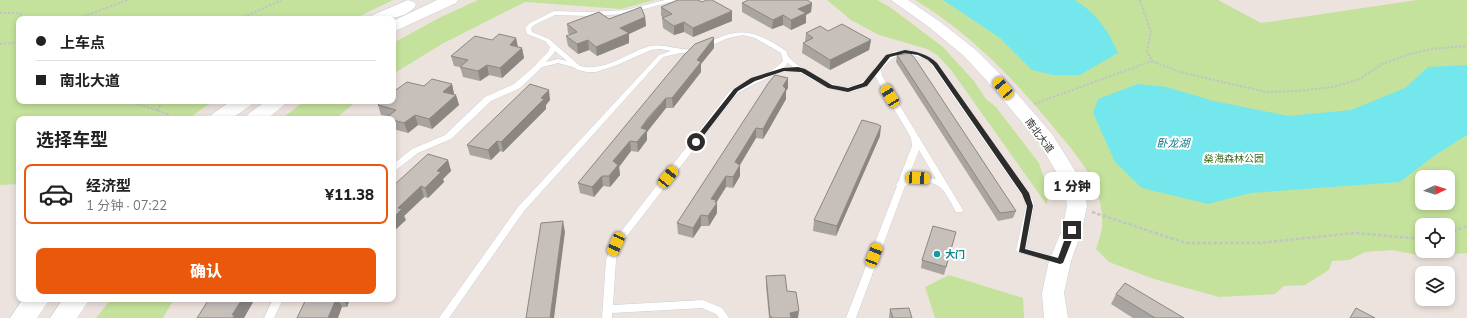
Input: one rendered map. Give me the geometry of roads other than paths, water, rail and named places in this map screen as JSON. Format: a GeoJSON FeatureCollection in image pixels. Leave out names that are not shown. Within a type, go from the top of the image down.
{"type":"FeatureCollection","features":[{"type":"Feature","properties":{"kind":"main road"},"geometry":{"type":"LineString","coordinates":[[385,16],[417,0]]}},
{"type":"Feature","properties":{"kind":"main road"},"geometry":{"type":"LineString","coordinates":[[396,26],[450,0]]}},
{"type":"Feature","properties":{"kind":"main road"},"geometry":{"type":"LineString","coordinates":[[222,116],[240,104]]}},
{"type":"Feature","properties":{"kind":"main road"},"geometry":{"type":"LineString","coordinates":[[258,116],[275,104]]}},
{"type":"Feature","properties":{"kind":"main road"},"geometry":{"type":"LineString","coordinates":[[23,318],[35,302]]}},
{"type":"Feature","properties":{"kind":"main road"},"geometry":{"type":"LineString","coordinates":[[64,318],[75,302]]}},
{"type":"Feature","properties":{"kind":"street","name":"南北大道"},"geometry":{"type":"LineString","coordinates":[[898,0],[934,24],[970,53],[1044,138],[1074,185],[1077,206],[1072,230],[1060,261],[1053,293],[1056,318]]}},
{"type":"Feature","properties":{"kind":"lane"},"geometry":{"type":"LineString","coordinates":[[578,68],[547,40],[529,33],[528,28],[549,15],[559,12],[589,14],[626,12],[672,0]]}},
{"type":"Feature","properties":{"kind":"lane"},"geometry":{"type":"LineString","coordinates":[[444,318],[521,209],[661,56],[681,51],[696,50],[727,36],[740,33],[756,35],[784,52],[786,58],[803,70],[836,89],[855,89],[865,84],[878,84],[885,88]]}},
{"type":"Feature","properties":{"kind":"lane"},"geometry":{"type":"LineString","coordinates":[[396,166],[415,151],[448,137],[488,99],[517,86],[551,53],[553,47],[552,44]]}},
{"type":"Feature","properties":{"kind":"lane"},"geometry":{"type":"LineString","coordinates":[[536,67],[546,63],[558,61],[589,70],[598,69],[649,48],[658,47],[681,51]]}},
{"type":"Feature","properties":{"kind":"lane"},"geometry":{"type":"LineString","coordinates":[[658,47],[662,49],[661,56]]}},
{"type":"Feature","properties":{"kind":"lane"},"geometry":{"type":"LineString","coordinates":[[865,84],[888,56],[905,52],[919,54],[930,59],[935,64],[1029,200],[1030,206],[1022,250],[1060,261]]}},
{"type":"Feature","properties":{"kind":"lane"},"geometry":{"type":"LineString","coordinates":[[777,71],[782,67],[786,58]]}},
{"type":"Feature","properties":{"kind":"lane"},"geometry":{"type":"LineString","coordinates":[[724,318],[718,311],[703,304],[607,314],[611,260],[616,244],[736,90],[753,80],[777,71],[792,68],[803,70]]}},
{"type":"Feature","properties":{"kind":"lane"},"geometry":{"type":"LineString","coordinates":[[877,68],[878,76],[959,210]]}},
{"type":"Feature","properties":{"kind":"lane"},"geometry":{"type":"LineString","coordinates":[[850,318],[916,146],[916,138]]}},
{"type":"Feature","properties":{"kind":"lane"},"geometry":{"type":"LineString","coordinates":[[900,185],[911,179],[923,178],[934,181],[945,187]]}},
{"type":"Feature","properties":{"kind":"lane"},"geometry":{"type":"LineString","coordinates":[[269,318],[277,302]]}},
{"type":"Feature","properties":{"kind":"water"},"geometry":{"type":"Polygon","coordinates":[[[943,0],[1075,0],[1090,11],[1101,23],[1118,53],[1080,75],[1053,75],[1032,70],[1000,38],[943,0]]]}},
{"type":"Feature","properties":{"kind":"water","name":"卧龙湖"},"geometry":{"type":"Polygon","coordinates":[[[1467,65],[1467,135],[1434,156],[1400,182],[1251,193],[1208,204],[1142,188],[1115,162],[1093,113],[1098,99],[1138,84],[1166,87],[1214,101],[1288,116],[1351,110],[1405,88],[1428,67],[1467,65]]]}},
{"type":"Feature","properties":{"kind":"place","name":"大门"},"geometry":{"type":"Point","coordinates":[937,254]}},
{"type":"Feature","properties":{"kind":"park label","name":"燊海森林公园"},"geometry":{"type":"Point","coordinates":[1234,158]}}]}
